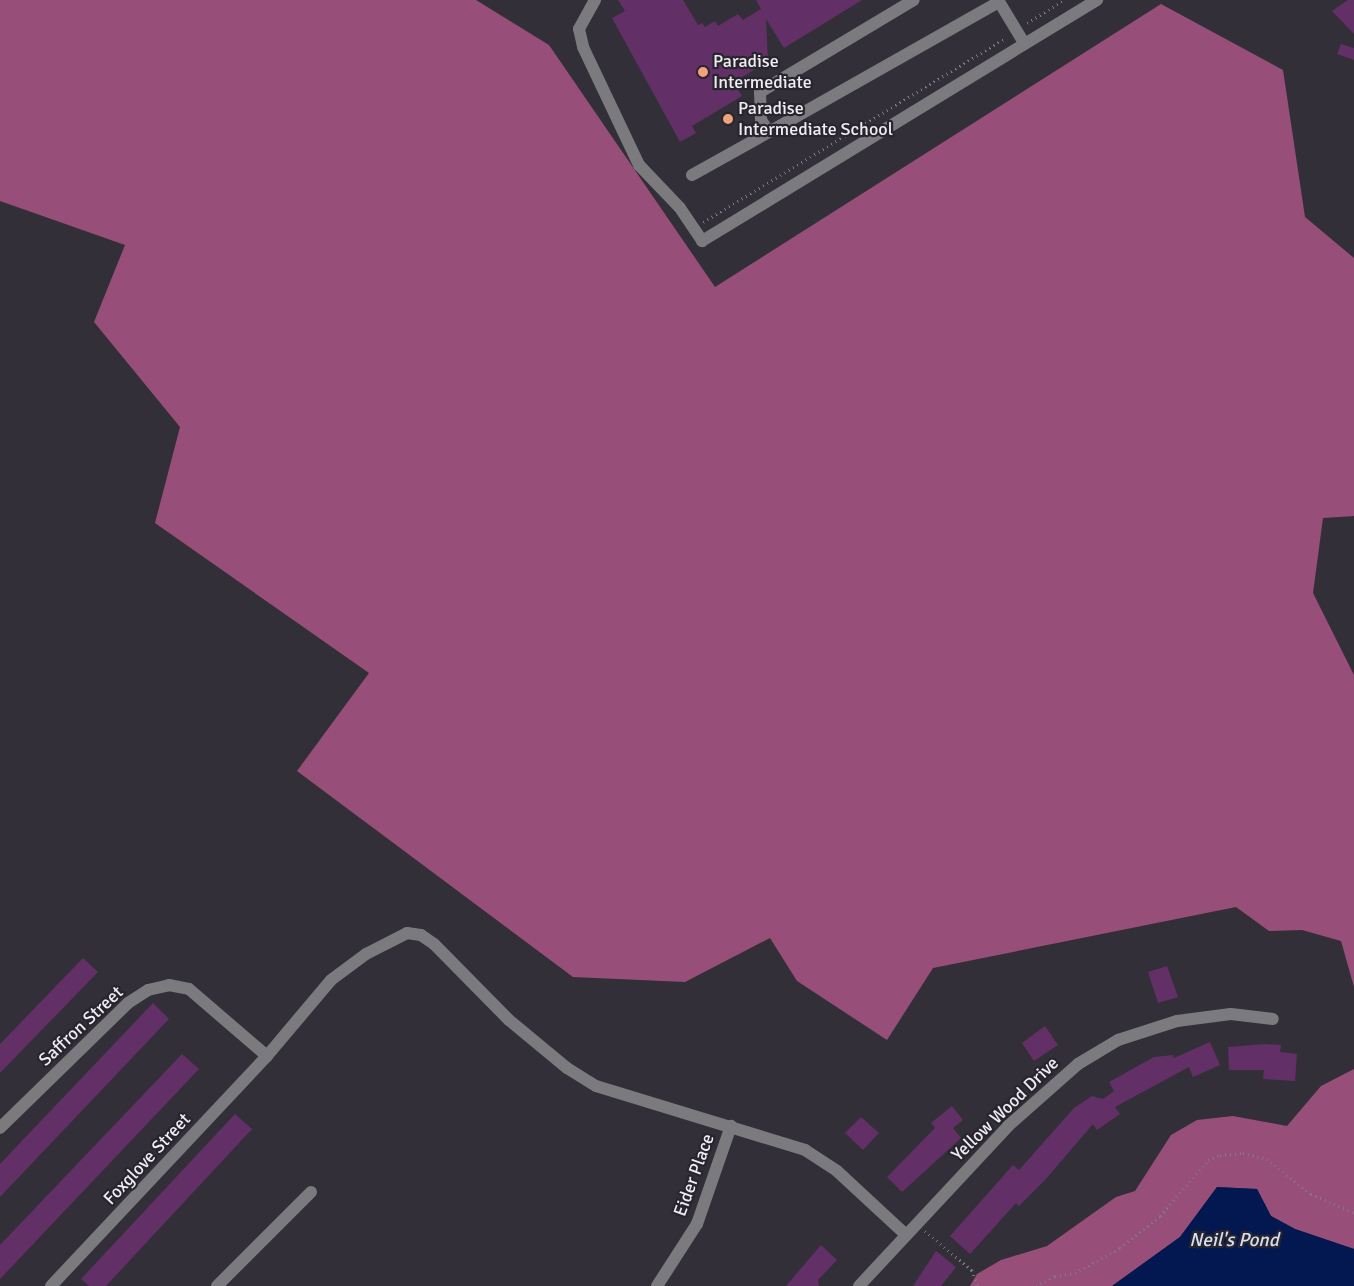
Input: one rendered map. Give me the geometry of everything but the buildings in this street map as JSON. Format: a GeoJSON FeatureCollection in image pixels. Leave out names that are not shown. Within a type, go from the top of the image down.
{"type":"FeatureCollection","features":[{"type":"Feature","properties":{"kind":"street"},"geometry":{"type":"LineString","coordinates":[[594,0],[579,29],[583,47],[639,165],[694,228],[702,241],[1097,0]]}},
{"type":"Feature","properties":{"kind":"street"},"geometry":{"type":"LineString","coordinates":[[769,132],[761,120],[760,92],[914,0]]}},
{"type":"Feature","properties":{"kind":"street"},"geometry":{"type":"LineString","coordinates":[[692,175],[999,1],[1024,43]]}},
{"type":"Feature","properties":{"kind":"street","name":"Foxglove Street"},"geometry":{"type":"LineString","coordinates":[[52,1286],[267,1056],[331,980],[366,954],[406,933],[421,935],[434,944],[509,1020],[567,1068],[596,1086],[730,1126]]}},
{"type":"Feature","properties":{"kind":"street","name":"Saffron Street"},"geometry":{"type":"LineString","coordinates":[[0,1128],[128,1003],[148,990],[169,985],[189,989],[267,1056]]}},
{"type":"Feature","properties":{"kind":"street","name":"Yellow Wood Drive"},"geometry":{"type":"LineString","coordinates":[[859,1286],[1032,1102],[1098,1051],[1139,1032],[1177,1021],[1231,1014],[1273,1018]]}},
{"type":"Feature","properties":{"kind":"street"},"geometry":{"type":"LineString","coordinates":[[730,1126],[817,1156],[906,1235]]}},
{"type":"Feature","properties":{"kind":"street","name":"Eider Place"},"geometry":{"type":"LineString","coordinates":[[657,1286],[697,1224],[730,1126]]}},
{"type":"Feature","properties":{"kind":"street"},"geometry":{"type":"LineString","coordinates":[[217,1286],[311,1192]]}},
{"type":"Feature","properties":{"kind":"path"},"geometry":{"type":"LineString","coordinates":[[694,228],[1064,0]]}},
{"type":"Feature","properties":{"kind":"path"},"geometry":{"type":"LineString","coordinates":[[1036,1286],[1044,1279],[1075,1273],[1120,1248],[1160,1216],[1208,1160],[1220,1155],[1248,1153],[1267,1159],[1311,1194],[1354,1213]]}},
{"type":"Feature","properties":{"kind":"path"},"geometry":{"type":"LineString","coordinates":[[916,1224],[972,1270],[978,1286]]}},
{"type":"Feature","properties":{"kind":"shaded area"},"geometry":{"type":"Polygon","coordinates":[[[0,0],[476,0],[549,45],[715,287],[1161,4],[1283,70],[1305,217],[1354,258],[1354,516],[1323,518],[1313,593],[1354,675],[1354,987],[1341,941],[1302,930],[1269,931],[1236,907],[933,968],[887,1040],[797,981],[770,938],[685,982],[573,977],[297,771],[369,673],[155,523],[180,427],[94,322],[125,245],[0,201],[0,0]]]}},
{"type":"Feature","properties":{"kind":"shaded area"},"geometry":{"type":"Polygon","coordinates":[[[1354,1069],[1354,1249],[1295,1229],[1271,1216],[1257,1189],[1217,1187],[1180,1237],[1112,1286],[970,1286],[977,1274],[1001,1260],[1047,1246],[1116,1197],[1135,1191],[1171,1135],[1197,1120],[1233,1116],[1287,1126],[1321,1086],[1354,1069]]]}},
{"type":"Feature","properties":{"kind":"water","name":"Neil's Pond"},"geometry":{"type":"Polygon","coordinates":[[[1217,1187],[1257,1189],[1271,1216],[1295,1229],[1354,1249],[1354,1286],[1112,1286],[1180,1237],[1217,1187]]]}},
{"type":"Feature","properties":{"kind":"place","name":"Paradise Intermediate"},"geometry":{"type":"Point","coordinates":[703,72]}},
{"type":"Feature","properties":{"kind":"place","name":"Paradise Intermediate School"},"geometry":{"type":"Point","coordinates":[728,119]}}]}
